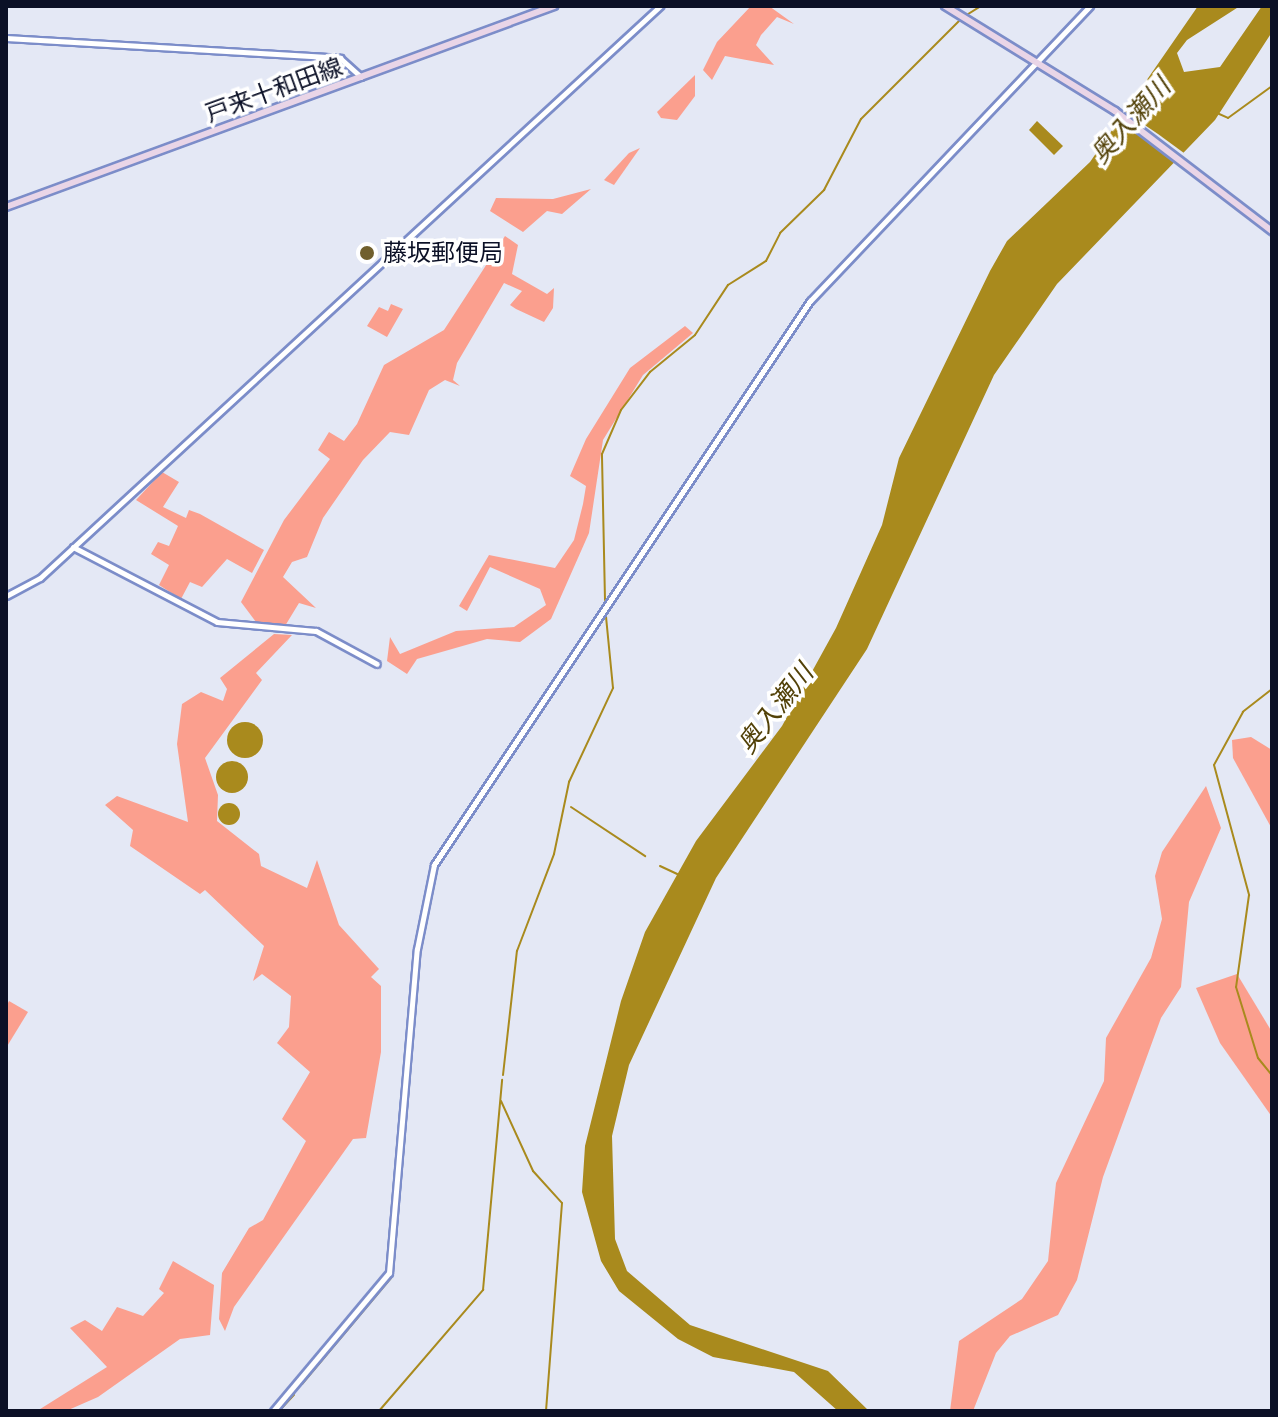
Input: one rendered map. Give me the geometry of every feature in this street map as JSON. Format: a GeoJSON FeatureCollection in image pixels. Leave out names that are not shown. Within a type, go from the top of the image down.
{"type":"FeatureCollection","features":[{"type":"Feature","properties":{"kind":"main road","name":"戸来十和田線"},"geometry":{"type":"LineString","coordinates":[[6,207],[554,6]]}},
{"type":"Feature","properties":{"kind":"main road"},"geometry":{"type":"LineString","coordinates":[[945,6],[1115,111],[1194,167],[1272,231]]}},
{"type":"Feature","properties":{"kind":"street"},"geometry":{"type":"LineString","coordinates":[[6,596],[40,578],[660,6]]}},
{"type":"Feature","properties":{"kind":"street"},"geometry":{"type":"LineString","coordinates":[[273,1411],[389,1273],[417,949],[434,865],[810,301],[1090,6]]}},
{"type":"Feature","properties":{"kind":"street"},"geometry":{"type":"LineString","coordinates":[[6,38],[340,58],[361,77]]}},
{"type":"Feature","properties":{"kind":"street"},"geometry":{"type":"LineString","coordinates":[[73,547],[217,622],[316,631],[377,664]]}},
{"type":"Feature","properties":{"kind":"shaded area"},"geometry":{"type":"Polygon","coordinates":[[[751,6],[769,6],[794,24],[777,17],[756,45],[774,65],[725,56],[712,80],[703,70],[717,42],[751,6]]]}},
{"type":"Feature","properties":{"kind":"shaded area"},"geometry":{"type":"Polygon","coordinates":[[[695,75],[695,96],[677,120],[661,118],[657,112],[695,75]]]}},
{"type":"Feature","properties":{"kind":"shaded area"},"geometry":{"type":"Polygon","coordinates":[[[640,148],[614,185],[604,180],[629,153],[640,148]]]}},
{"type":"Feature","properties":{"kind":"shaded area"},"geometry":{"type":"Polygon","coordinates":[[[591,189],[562,214],[547,211],[523,232],[490,211],[496,198],[553,199],[591,189]]]}},
{"type":"Feature","properties":{"kind":"shaded area"},"geometry":{"type":"Polygon","coordinates":[[[505,236],[518,245],[512,274],[547,294],[554,288],[553,308],[544,322],[516,309],[510,305],[522,291],[504,283],[457,363],[453,380],[460,386],[445,380],[429,390],[409,435],[390,432],[363,460],[323,518],[307,557],[292,562],[283,577],[316,608],[299,603],[285,626],[259,626],[241,602],[284,520],[330,459],[318,450],[329,432],[344,441],[357,424],[384,365],[444,330],[505,236]]]}},
{"type":"Feature","properties":{"kind":"shaded area"},"geometry":{"type":"Polygon","coordinates":[[[391,304],[403,309],[387,337],[367,326],[379,307],[388,311],[391,304]]]}},
{"type":"Feature","properties":{"kind":"shaded area"},"geometry":{"type":"Polygon","coordinates":[[[685,326],[693,333],[643,375],[603,440],[589,533],[551,619],[520,642],[487,639],[417,659],[407,674],[387,661],[390,637],[400,654],[456,631],[514,627],[546,605],[540,589],[490,567],[467,611],[459,606],[489,555],[555,568],[574,540],[583,504],[586,486],[570,476],[586,439],[630,368],[685,326]]]}},
{"type":"Feature","properties":{"kind":"shaded area"},"geometry":{"type":"Polygon","coordinates":[[[162,472],[179,482],[163,507],[186,518],[189,510],[200,514],[264,550],[252,573],[227,559],[202,587],[190,582],[181,599],[159,585],[169,565],[151,554],[158,542],[169,546],[178,526],[136,500],[162,472]]]}},
{"type":"Feature","properties":{"kind":"shaded area"},"geometry":{"type":"Polygon","coordinates":[[[274,634],[292,635],[256,673],[262,680],[205,758],[218,795],[217,821],[259,854],[261,866],[307,888],[317,860],[339,925],[379,969],[371,977],[381,986],[381,1052],[366,1138],[353,1139],[234,1307],[225,1331],[219,1319],[222,1273],[249,1228],[263,1220],[306,1141],[282,1119],[310,1072],[277,1043],[289,1027],[291,996],[262,974],[253,981],[264,946],[205,890],[200,894],[130,846],[133,830],[105,805],[117,796],[188,822],[177,744],[182,704],[201,692],[223,701],[227,689],[220,678],[274,634]]]}},
{"type":"Feature","properties":{"kind":"shaded area"},"geometry":{"type":"Polygon","coordinates":[[[1251,737],[1272,750],[1272,829],[1233,758],[1232,740],[1251,737]]]}},
{"type":"Feature","properties":{"kind":"shaded area"},"geometry":{"type":"Polygon","coordinates":[[[1206,786],[1221,828],[1189,902],[1181,987],[1161,1018],[1103,1177],[1077,1280],[1058,1315],[1010,1336],[996,1353],[973,1411],[950,1411],[959,1341],[1022,1299],[1048,1261],[1056,1183],[1104,1081],[1106,1038],[1151,958],[1162,919],[1155,876],[1162,852],[1206,786]]]}},
{"type":"Feature","properties":{"kind":"shaded area"},"geometry":{"type":"Polygon","coordinates":[[[1237,974],[1272,1032],[1272,1117],[1220,1043],[1196,988],[1237,974]]]}},
{"type":"Feature","properties":{"kind":"shaded area"},"geometry":{"type":"Polygon","coordinates":[[[9,1001],[28,1012],[6,1048],[6,1007],[9,1001]]]}},
{"type":"Feature","properties":{"kind":"shaded area"},"geometry":{"type":"Polygon","coordinates":[[[173,1261],[214,1285],[210,1335],[180,1339],[98,1397],[66,1411],[37,1411],[107,1367],[70,1328],[85,1320],[102,1331],[117,1307],[143,1316],[164,1293],[159,1289],[173,1261]]]}},
{"type":"Feature","properties":{"kind":"water","name":"奥入瀬川"},"geometry":{"type":"Polygon","coordinates":[[[1198,6],[1240,6],[1187,40],[1177,53],[1184,72],[1220,67],[1262,6],[1272,6],[1272,32],[1215,120],[1057,284],[994,375],[867,649],[716,878],[629,1065],[612,1136],[615,1239],[627,1271],[690,1325],[828,1371],[869,1411],[838,1411],[794,1372],[713,1357],[678,1339],[619,1291],[601,1261],[582,1192],[585,1146],[621,1001],[645,932],[696,841],[782,726],[836,628],[882,525],[899,458],[1007,241],[1090,162],[1198,6]]]}},
{"type":"Feature","properties":{"kind":"water"},"geometry":{"type":"Polygon","coordinates":[[[1037,121],[1063,146],[1054,155],[1029,130],[1037,121]]]}},
{"type":"Feature","properties":{"kind":"water"},"geometry":{"type":"Polygon","coordinates":[[[245,722],[258,727],[263,740],[258,753],[245,758],[232,753],[227,740],[232,727],[245,722]]]}},
{"type":"Feature","properties":{"kind":"water"},"geometry":{"type":"Polygon","coordinates":[[[232,761],[243,766],[248,777],[243,788],[232,793],[221,788],[216,777],[221,766],[232,761]]]}},
{"type":"Feature","properties":{"kind":"water"},"geometry":{"type":"Polygon","coordinates":[[[229,803],[237,806],[240,814],[237,822],[229,825],[221,822],[218,814],[221,806],[229,803]]]}},
{"type":"Feature","properties":{"kind":"pier"},"geometry":{"type":"Polygon","coordinates":[[[1121,109],[1188,156],[1181,164],[1115,118],[1121,109]]]}},
{"type":"Feature","properties":{"kind":"waterway"},"geometry":{"type":"LineString","coordinates":[[965,16],[981,6]]}},
{"type":"Feature","properties":{"kind":"waterway"},"geometry":{"type":"LineString","coordinates":[[605,600],[602,454],[621,410],[650,372],[695,335],[728,285],[766,261],[780,233],[824,190],[861,119],[960,20]]}},
{"type":"Feature","properties":{"kind":"waterway"},"geometry":{"type":"LineString","coordinates":[[1217,113],[1228,118],[1272,86]]}},
{"type":"Feature","properties":{"kind":"waterway"},"geometry":{"type":"LineString","coordinates":[[503,1075],[517,951],[554,854],[569,782],[613,688],[606,616]]}},
{"type":"Feature","properties":{"kind":"waterway"},"geometry":{"type":"LineString","coordinates":[[1272,689],[1243,712],[1214,765],[1249,895],[1236,987],[1258,1058],[1272,1075]]}},
{"type":"Feature","properties":{"kind":"waterway"},"geometry":{"type":"LineString","coordinates":[[571,807],[645,856]]}},
{"type":"Feature","properties":{"kind":"waterway"},"geometry":{"type":"LineString","coordinates":[[660,866],[677,874]]}},
{"type":"Feature","properties":{"kind":"waterway"},"geometry":{"type":"LineString","coordinates":[[379,1411],[483,1290],[502,1080]]}},
{"type":"Feature","properties":{"kind":"waterway"},"geometry":{"type":"LineString","coordinates":[[501,1101],[533,1171],[562,1203],[546,1411]]}},
{"type":"Feature","properties":{"kind":"waterway"},"geometry":{"type":"LineString","coordinates":[[302,1384],[391,1278],[405,1133]]}},
{"type":"Feature","properties":{"kind":"waterway"},"geometry":{"type":"LineString","coordinates":[[279,1411],[294,1395]]}},
{"type":"Feature","properties":{"kind":"place","name":"藤坂郵便局"},"geometry":{"type":"Point","coordinates":[367,253]}}]}
